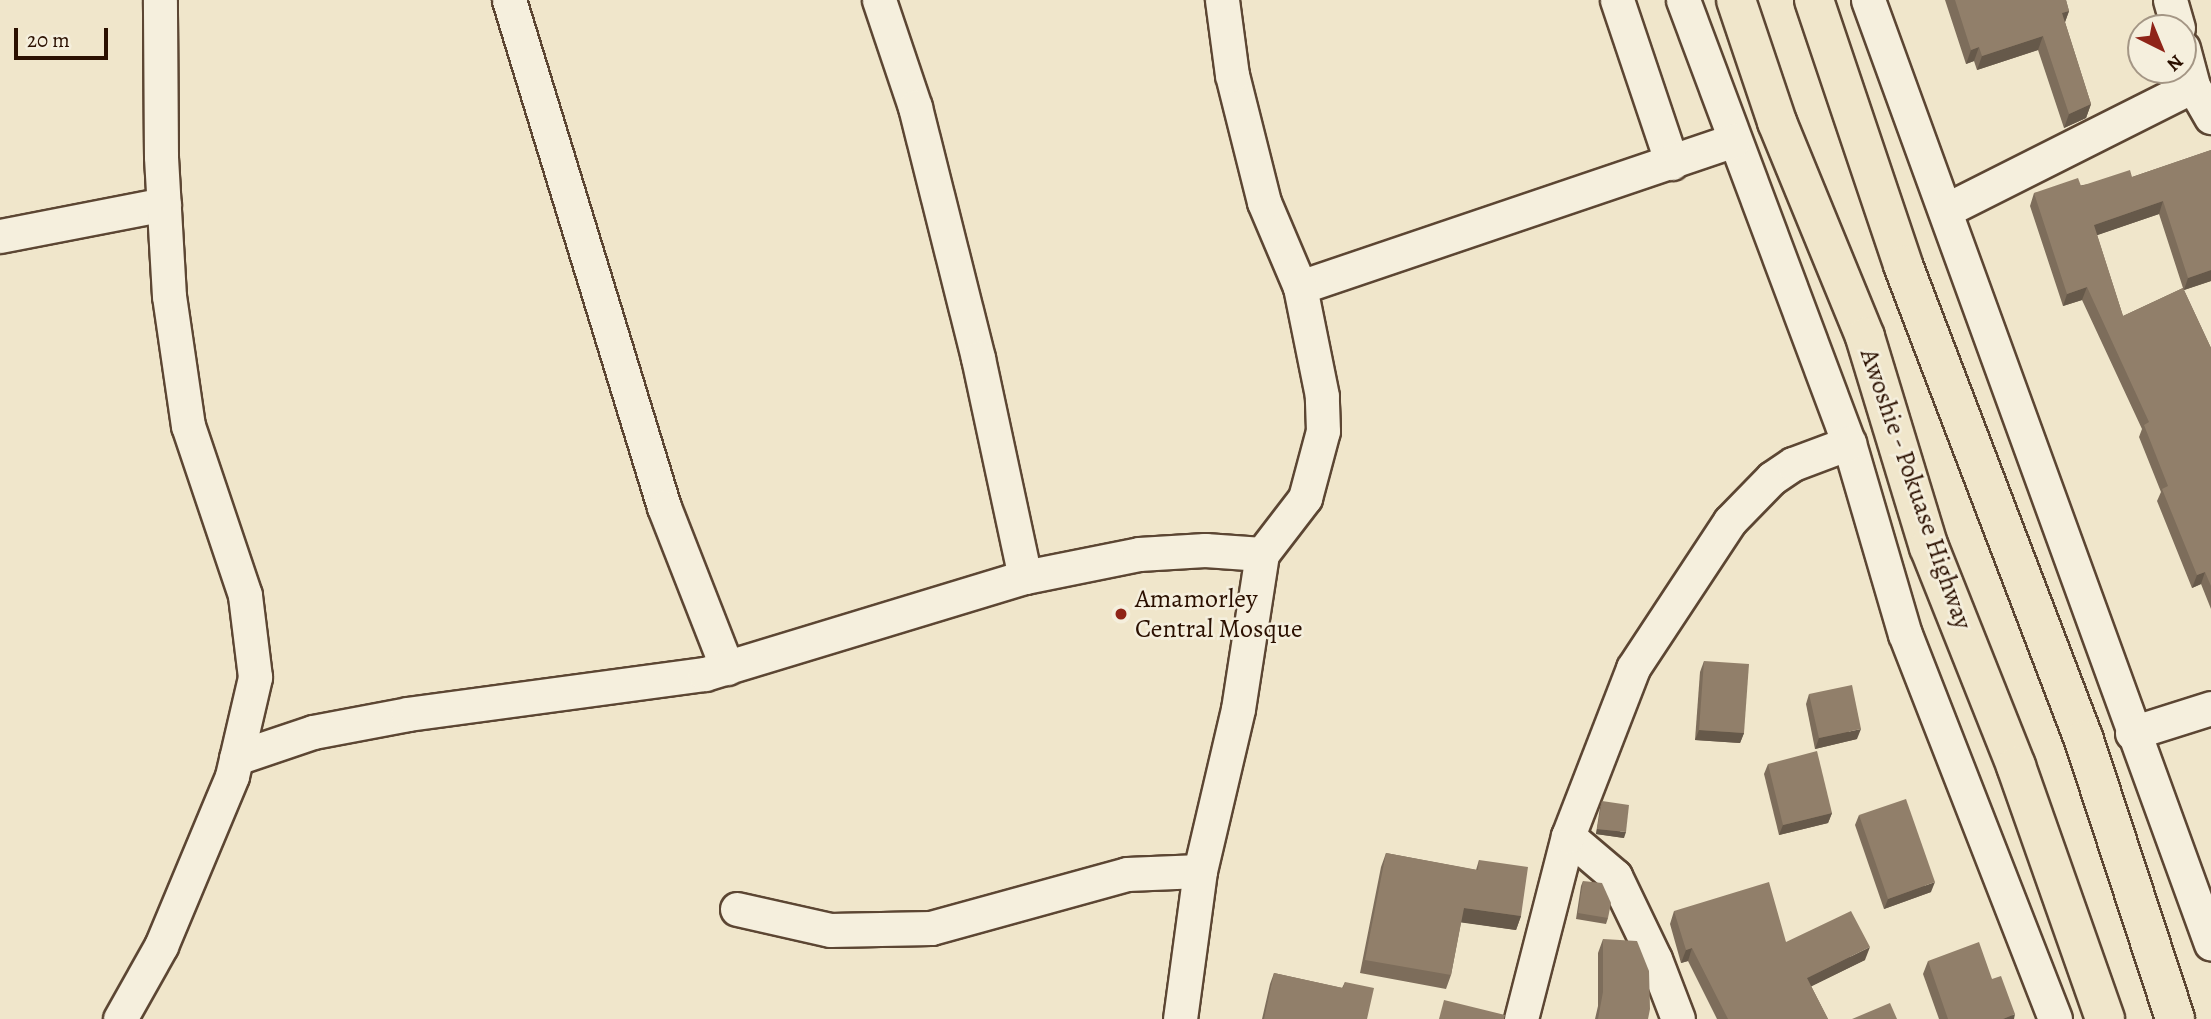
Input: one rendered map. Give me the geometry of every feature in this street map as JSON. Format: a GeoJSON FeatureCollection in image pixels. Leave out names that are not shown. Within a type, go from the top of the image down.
{"type":"FeatureCollection","features":[{"type":"Feature","properties":{"kind":"main road","name":"Awoshie - Pokuase Highway"},"geometry":{"type":"LineString","coordinates":[[1736,0],[1777,122],[1865,337],[1929,547],[2017,766],[2105,1019]]}},
{"type":"Feature","properties":{"kind":"main road"},"geometry":{"type":"LineString","coordinates":[[1814,0],[1903,265],[2084,740],[2175,1019]]}},
{"type":"Feature","properties":{"kind":"street"},"geometry":{"type":"LineString","coordinates":[[120,1019],[161,946],[236,758],[255,677],[245,595],[188,426],[169,296],[164,204],[160,0]]}},
{"type":"Feature","properties":{"kind":"street"},"geometry":{"type":"LineString","coordinates":[[509,0],[664,508],[727,668]]}},
{"type":"Feature","properties":{"kind":"street"},"geometry":{"type":"LineString","coordinates":[[879,0],[915,107],[978,358],[1025,577]]}},
{"type":"Feature","properties":{"kind":"street"},"geometry":{"type":"LineString","coordinates":[[1180,1019],[1200,871],[1238,709],[1262,554],[1305,498],[1323,431],[1322,396],[1300,287],[1264,202],[1233,75],[1222,0]]}},
{"type":"Feature","properties":{"kind":"street"},"geometry":{"type":"LineString","coordinates":[[1617,0],[1672,163]]}},
{"type":"Feature","properties":{"kind":"street"},"geometry":{"type":"LineString","coordinates":[[1683,0],[1849,443],[1905,634],[2054,1019]]}},
{"type":"Feature","properties":{"kind":"street"},"geometry":{"type":"LineString","coordinates":[[1868,0],[1946,210],[2132,733],[2211,943]]}},
{"type":"Feature","properties":{"kind":"street"},"geometry":{"type":"LineString","coordinates":[[1946,210],[2193,86],[2211,117]]}},
{"type":"Feature","properties":{"kind":"street"},"geometry":{"type":"LineString","coordinates":[[1300,287],[1734,140]]}},
{"type":"Feature","properties":{"kind":"street"},"geometry":{"type":"LineString","coordinates":[[0,236],[164,204]]}},
{"type":"Feature","properties":{"kind":"street"},"geometry":{"type":"LineString","coordinates":[[1521,1019],[1568,836],[1633,668],[1730,522],[1772,478],[1793,464],[1849,443]]}},
{"type":"Feature","properties":{"kind":"street"},"geometry":{"type":"LineString","coordinates":[[236,758],[313,732],[408,714],[631,686],[727,668],[1025,577],[1139,554],[1205,550],[1262,554]]}},
{"type":"Feature","properties":{"kind":"street"},"geometry":{"type":"LineString","coordinates":[[2132,733],[2211,709]]}},
{"type":"Feature","properties":{"kind":"street"},"geometry":{"type":"LineString","coordinates":[[1568,836],[1615,876],[1655,958],[1678,1019]]}},
{"type":"Feature","properties":{"kind":"street"},"geometry":{"type":"LineString","coordinates":[[737,909],[830,930],[931,928],[1127,874],[1200,871]]}},
{"type":"Feature","properties":{"kind":"building"},"geometry":{"type":"Polygon","coordinates":[[[1955,0],[2066,0],[2069,11],[2062,13],[2091,104],[2069,114],[2043,36],[1982,56],[1979,47],[1971,50],[1955,0]]]}},
{"type":"Feature","properties":{"kind":"building"},"geometry":{"type":"Polygon","coordinates":[[[2211,150],[2211,270],[2188,278],[2163,201],[2094,225],[2123,316],[2183,288],[2211,348],[2211,586],[2205,572],[2197,575],[2162,489],[2168,486],[2144,425],[2149,422],[2087,287],[2067,294],[2034,193],[2078,178],[2081,186],[2130,170],[2132,177],[2211,150]]]}},
{"type":"Feature","properties":{"kind":"building"},"geometry":{"type":"Polygon","coordinates":[[[1704,661],[1749,664],[1744,733],[1699,730],[1704,661]]]}},
{"type":"Feature","properties":{"kind":"building"},"geometry":{"type":"Polygon","coordinates":[[[1852,685],[1861,729],[1819,738],[1809,694],[1852,685]]]}},
{"type":"Feature","properties":{"kind":"building"},"geometry":{"type":"Polygon","coordinates":[[[1817,751],[1832,813],[1783,825],[1768,764],[1817,751]]]}},
{"type":"Feature","properties":{"kind":"building"},"geometry":{"type":"Polygon","coordinates":[[[1906,799],[1935,882],[1888,899],[1859,815],[1906,799]]]}},
{"type":"Feature","properties":{"kind":"building"},"geometry":{"type":"Polygon","coordinates":[[[1602,801],[1629,805],[1626,832],[1597,829],[1602,801]]]}},
{"type":"Feature","properties":{"kind":"building"},"geometry":{"type":"Polygon","coordinates":[[[1386,853],[1478,870],[1479,860],[1528,867],[1521,916],[1464,908],[1451,975],[1365,960],[1386,853]]]}},
{"type":"Feature","properties":{"kind":"building"},"geometry":{"type":"Polygon","coordinates":[[[1583,881],[1602,883],[1611,903],[1608,918],[1578,913],[1583,881]]]}},
{"type":"Feature","properties":{"kind":"building"},"geometry":{"type":"Polygon","coordinates":[[[1769,882],[1786,942],[1851,911],[1870,947],[1807,978],[1828,1019],[1728,1019],[1692,948],[1686,950],[1674,911],[1769,882]]]}},
{"type":"Feature","properties":{"kind":"building"},"geometry":{"type":"Polygon","coordinates":[[[1603,939],[1637,941],[1649,971],[1648,1019],[1598,1019],[1603,992],[1603,939]]]}},
{"type":"Feature","properties":{"kind":"building"},"geometry":{"type":"Polygon","coordinates":[[[1979,942],[1992,979],[2001,976],[2015,1014],[2003,1019],[1948,1019],[1928,961],[1979,942]]]}},
{"type":"Feature","properties":{"kind":"building"},"geometry":{"type":"Polygon","coordinates":[[[1274,973],[1343,988],[1345,982],[1374,988],[1367,1019],[1264,1019],[1274,973]]]}},
{"type":"Feature","properties":{"kind":"building"},"geometry":{"type":"Polygon","coordinates":[[[1444,1000],[1505,1015],[1504,1019],[1439,1019],[1444,1000]]]}},
{"type":"Feature","properties":{"kind":"building"},"geometry":{"type":"Polygon","coordinates":[[[1890,1003],[1897,1019],[1852,1019],[1890,1003]]]}},
{"type":"Feature","properties":{"kind":"place","name":"Amamorley Central Mosque"},"geometry":{"type":"Point","coordinates":[1121,614]}}]}
